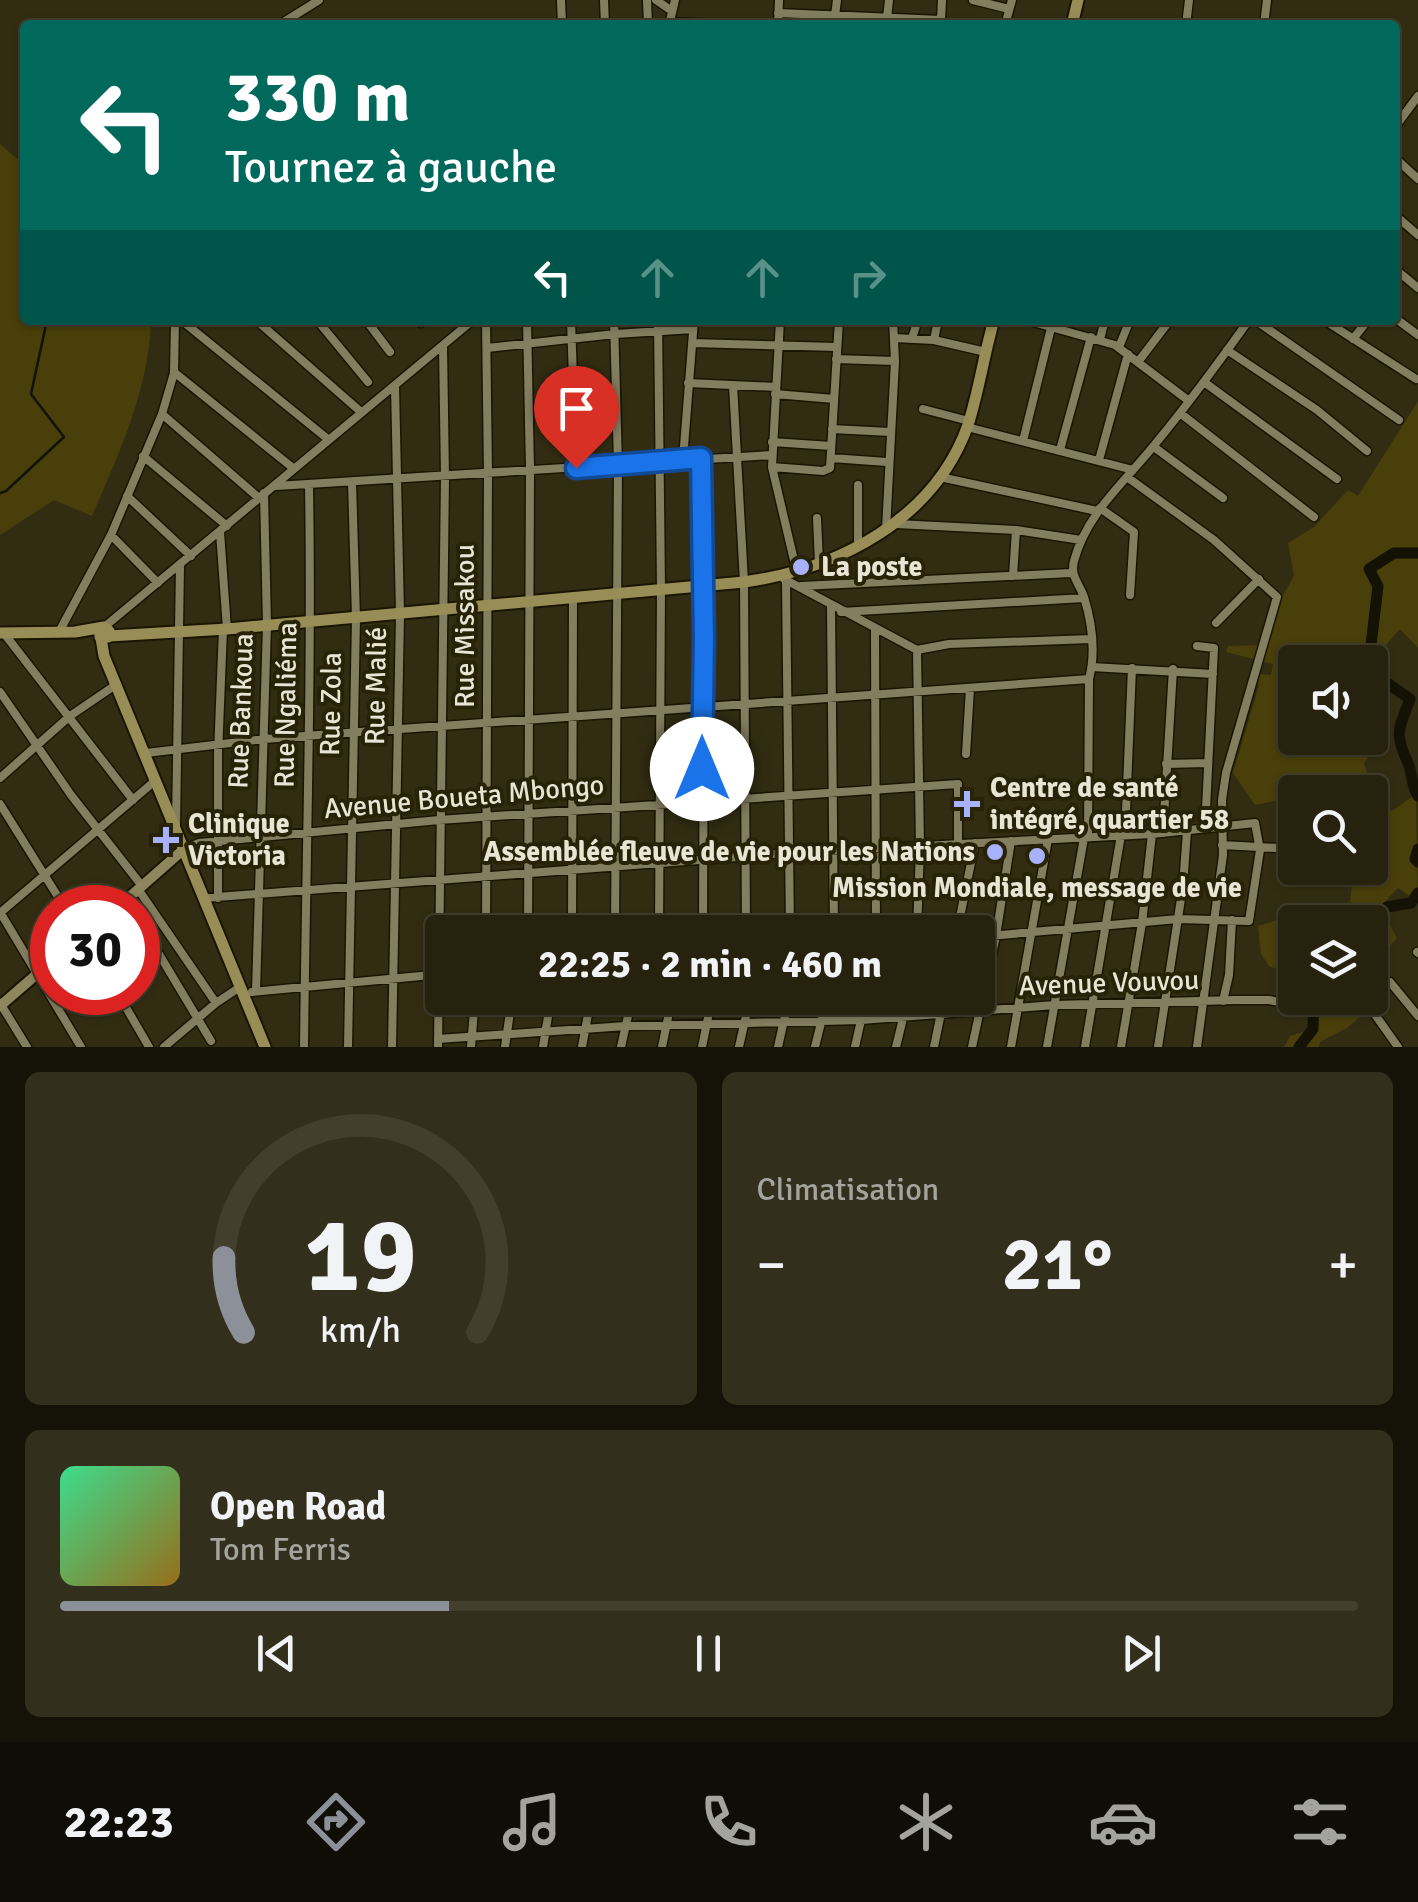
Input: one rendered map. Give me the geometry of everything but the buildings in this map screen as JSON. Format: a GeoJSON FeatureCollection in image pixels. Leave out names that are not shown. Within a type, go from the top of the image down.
{"type":"FeatureCollection","features":[{"type":"Feature","properties":{"kind":"main road"},"geometry":{"type":"LineString","coordinates":[[1,633],[179,633],[790,579],[891,527],[940,477],[968,424],[993,325]]}},
{"type":"Feature","properties":{"kind":"main road"},"geometry":{"type":"LineString","coordinates":[[105,631],[108,665],[184,848],[211,898],[266,1047]]}},
{"type":"Feature","properties":{"kind":"street"},"geometry":{"type":"LineString","coordinates":[[286,20],[319,0]]}},
{"type":"Feature","properties":{"kind":"street"},"geometry":{"type":"LineString","coordinates":[[656,0],[671,19]]}},
{"type":"Feature","properties":{"kind":"street"},"geometry":{"type":"LineString","coordinates":[[671,19],[674,0]]}},
{"type":"Feature","properties":{"kind":"street"},"geometry":{"type":"LineString","coordinates":[[778,20],[779,0]]}},
{"type":"Feature","properties":{"kind":"street"},"geometry":{"type":"LineString","coordinates":[[836,16],[837,0]]}},
{"type":"Feature","properties":{"kind":"street"},"geometry":{"type":"LineString","coordinates":[[889,0],[893,20]]}},
{"type":"Feature","properties":{"kind":"street"},"geometry":{"type":"LineString","coordinates":[[973,0],[1010,5]]}},
{"type":"Feature","properties":{"kind":"street"},"geometry":{"type":"LineString","coordinates":[[778,13],[850,20]]}},
{"type":"Feature","properties":{"kind":"street"},"geometry":{"type":"LineString","coordinates":[[804,14],[804,20]]}},
{"type":"Feature","properties":{"kind":"street"},"geometry":{"type":"LineString","coordinates":[[1400,120],[1418,96]]}},
{"type":"Feature","properties":{"kind":"street"},"geometry":{"type":"LineString","coordinates":[[1408,109],[1418,118]]}},
{"type":"Feature","properties":{"kind":"street"},"geometry":{"type":"LineString","coordinates":[[59,632],[111,536],[162,414],[174,372],[178,325]]}},
{"type":"Feature","properties":{"kind":"street"},"geometry":{"type":"LineString","coordinates":[[184,325],[328,440]]}},
{"type":"Feature","properties":{"kind":"street"},"geometry":{"type":"LineString","coordinates":[[262,325],[361,412]]}},
{"type":"Feature","properties":{"kind":"street"},"geometry":{"type":"LineString","coordinates":[[321,325],[368,382]]}},
{"type":"Feature","properties":{"kind":"street"},"geometry":{"type":"LineString","coordinates":[[370,325],[390,352]]}},
{"type":"Feature","properties":{"kind":"street"},"geometry":{"type":"LineString","coordinates":[[105,631],[293,468],[468,325]]}},
{"type":"Feature","properties":{"kind":"street","name":"Rue Missakou"},"geometry":{"type":"LineString","coordinates":[[486,325],[486,915]]}},
{"type":"Feature","properties":{"kind":"street"},"geometry":{"type":"LineString","coordinates":[[527,325],[528,915]]}},
{"type":"Feature","properties":{"kind":"street"},"geometry":{"type":"LineString","coordinates":[[571,325],[576,468]]}},
{"type":"Feature","properties":{"kind":"street"},"geometry":{"type":"LineString","coordinates":[[614,325],[618,464],[615,915]]}},
{"type":"Feature","properties":{"kind":"street"},"geometry":{"type":"LineString","coordinates":[[658,325],[659,915]]}},
{"type":"Feature","properties":{"kind":"street"},"geometry":{"type":"LineString","coordinates":[[487,348],[658,332],[693,325],[683,459]]}},
{"type":"Feature","properties":{"kind":"street"},"geometry":{"type":"LineString","coordinates":[[780,325],[772,468],[790,579],[790,915]]}},
{"type":"Feature","properties":{"kind":"street"},"geometry":{"type":"LineString","coordinates":[[772,468],[830,468],[838,325]]}},
{"type":"Feature","properties":{"kind":"street"},"geometry":{"type":"LineString","coordinates":[[893,325],[895,360],[887,462],[891,527],[1016,530],[1081,540]]}},
{"type":"Feature","properties":{"kind":"street"},"geometry":{"type":"LineString","coordinates":[[912,338],[916,325]]}},
{"type":"Feature","properties":{"kind":"street"},"geometry":{"type":"LineString","coordinates":[[934,340],[937,325]]}},
{"type":"Feature","properties":{"kind":"street"},"geometry":{"type":"LineString","coordinates":[[1022,442],[1051,325]]}},
{"type":"Feature","properties":{"kind":"street"},"geometry":{"type":"LineString","coordinates":[[1058,325],[1119,348],[1189,401]]}},
{"type":"Feature","properties":{"kind":"street"},"geometry":{"type":"LineString","coordinates":[[1060,450],[1102,325]]}},
{"type":"Feature","properties":{"kind":"street"},"geometry":{"type":"LineString","coordinates":[[1119,348],[1128,325]]}},
{"type":"Feature","properties":{"kind":"street"},"geometry":{"type":"LineString","coordinates":[[1138,362],[1166,325]]}},
{"type":"Feature","properties":{"kind":"street"},"geometry":{"type":"LineString","coordinates":[[1047,1047],[1086,837],[1089,679],[1096,654],[1084,598],[1072,573],[1081,540],[1098,510],[1154,446],[1248,325]]}},
{"type":"Feature","properties":{"kind":"street"},"geometry":{"type":"LineString","coordinates":[[1259,325],[1399,420]]}},
{"type":"Feature","properties":{"kind":"street"},"geometry":{"type":"LineString","coordinates":[[1332,325],[1416,379]]}},
{"type":"Feature","properties":{"kind":"street"},"geometry":{"type":"LineString","coordinates":[[1353,339],[1364,325]]}},
{"type":"Feature","properties":{"kind":"street"},"geometry":{"type":"LineString","coordinates":[[894,338],[934,340],[986,352]]}},
{"type":"Feature","properties":{"kind":"street"},"geometry":{"type":"LineString","coordinates":[[692,343],[836,347]]}},
{"type":"Feature","properties":{"kind":"street"},"geometry":{"type":"LineString","coordinates":[[440,915],[443,346]]}},
{"type":"Feature","properties":{"kind":"street"},"geometry":{"type":"LineString","coordinates":[[1227,350],[1317,410],[1367,451]]}},
{"type":"Feature","properties":{"kind":"street"},"geometry":{"type":"LineString","coordinates":[[1099,460],[1128,354]]}},
{"type":"Feature","properties":{"kind":"street"},"geometry":{"type":"LineString","coordinates":[[836,359],[895,360]]}},
{"type":"Feature","properties":{"kind":"street"},"geometry":{"type":"LineString","coordinates":[[174,372],[293,468]]}},
{"type":"Feature","properties":{"kind":"street"},"geometry":{"type":"LineString","coordinates":[[1204,382],[1337,479]]}},
{"type":"Feature","properties":{"kind":"street"},"geometry":{"type":"LineString","coordinates":[[688,383],[834,399]]}},
{"type":"Feature","properties":{"kind":"street"},"geometry":{"type":"LineString","coordinates":[[732,385],[744,582],[746,915]]}},
{"type":"Feature","properties":{"kind":"street","name":"Rue Malié"},"geometry":{"type":"LineString","coordinates":[[392,1047],[400,614],[395,386]]}},
{"type":"Feature","properties":{"kind":"street"},"geometry":{"type":"LineString","coordinates":[[922,409],[1022,442],[1099,460],[1130,474],[1214,540],[1277,599],[1230,750],[1216,918],[1197,1047]]}},
{"type":"Feature","properties":{"kind":"street"},"geometry":{"type":"LineString","coordinates":[[1180,413],[1314,517]]}},
{"type":"Feature","properties":{"kind":"street"},"geometry":{"type":"LineString","coordinates":[[162,414],[262,496]]}},
{"type":"Feature","properties":{"kind":"street"},"geometry":{"type":"LineString","coordinates":[[832,428],[890,432]]}},
{"type":"Feature","properties":{"kind":"street"},"geometry":{"type":"LineString","coordinates":[[772,442],[832,446]]}},
{"type":"Feature","properties":{"kind":"street"},"geometry":{"type":"LineString","coordinates":[[1154,446],[1223,498]]}},
{"type":"Feature","properties":{"kind":"street"},"geometry":{"type":"LineString","coordinates":[[276,486],[772,455]]}},
{"type":"Feature","properties":{"kind":"street"},"geometry":{"type":"LineString","coordinates":[[143,456],[224,529],[218,842],[211,898],[659,862],[1152,834],[1255,823],[1259,846],[1252,920],[1178,919],[996,936]]}},
{"type":"Feature","properties":{"kind":"street"},"geometry":{"type":"LineString","coordinates":[[701,458],[703,915]]}},
{"type":"Feature","properties":{"kind":"street"},"geometry":{"type":"LineString","coordinates":[[831,458],[887,462]]}},
{"type":"Feature","properties":{"kind":"street"},"geometry":{"type":"LineString","coordinates":[[940,477],[1098,510],[1134,532],[1130,596]]}},
{"type":"Feature","properties":{"kind":"street","name":"Rue Zola"},"geometry":{"type":"LineString","coordinates":[[348,1047],[356,618],[352,482]]}},
{"type":"Feature","properties":{"kind":"street","name":"Rue Ngaliéma"},"geometry":{"type":"LineString","coordinates":[[304,1047],[312,622],[309,485]]}},
{"type":"Feature","properties":{"kind":"street"},"geometry":{"type":"LineString","coordinates":[[858,486],[858,547]]}},
{"type":"Feature","properties":{"kind":"street"},"geometry":{"type":"LineString","coordinates":[[126,496],[191,556]]}},
{"type":"Feature","properties":{"kind":"street","name":"Rue Bankoua"},"geometry":{"type":"LineString","coordinates":[[246,990],[258,894],[264,740],[267,625],[262,496]]}},
{"type":"Feature","properties":{"kind":"street"},"geometry":{"type":"LineString","coordinates":[[817,518],[819,565]]}},
{"type":"Feature","properties":{"kind":"street"},"geometry":{"type":"LineString","coordinates":[[1013,576],[1016,530]]}},
{"type":"Feature","properties":{"kind":"street"},"geometry":{"type":"LineString","coordinates":[[111,536],[158,583]]}},
{"type":"Feature","properties":{"kind":"street"},"geometry":{"type":"LineString","coordinates":[[176,826],[180,565]]}},
{"type":"Feature","properties":{"kind":"street"},"geometry":{"type":"LineString","coordinates":[[790,579],[1072,573]]}},
{"type":"Feature","properties":{"kind":"street"},"geometry":{"type":"LineString","coordinates":[[790,579],[841,612],[917,650],[968,643],[1090,639]]}},
{"type":"Feature","properties":{"kind":"street"},"geometry":{"type":"LineString","coordinates":[[1216,622],[1259,579]]}},
{"type":"Feature","properties":{"kind":"street"},"geometry":{"type":"LineString","coordinates":[[572,915],[573,598]]}},
{"type":"Feature","properties":{"kind":"street"},"geometry":{"type":"LineString","coordinates":[[841,612],[1084,598]]}},
{"type":"Feature","properties":{"kind":"street"},"geometry":{"type":"LineString","coordinates":[[831,606],[834,915]]}},
{"type":"Feature","properties":{"kind":"street"},"geometry":{"type":"LineString","coordinates":[[875,630],[876,915]]}},
{"type":"Feature","properties":{"kind":"street"},"geometry":{"type":"LineString","coordinates":[[1,633],[133,800]]}},
{"type":"Feature","properties":{"kind":"street"},"geometry":{"type":"LineString","coordinates":[[1197,646],[1214,647],[1206,829]]}},
{"type":"Feature","properties":{"kind":"street"},"geometry":{"type":"LineString","coordinates":[[917,650],[918,915]]}},
{"type":"Feature","properties":{"kind":"street"},"geometry":{"type":"LineString","coordinates":[[1092,667],[1212,674]]}},
{"type":"Feature","properties":{"kind":"street"},"geometry":{"type":"LineString","coordinates":[[1085,1047],[1123,835],[1132,668]]}},
{"type":"Feature","properties":{"kind":"street"},"geometry":{"type":"LineString","coordinates":[[1162,833],[1173,669]]}},
{"type":"Feature","properties":{"kind":"street"},"geometry":{"type":"LineString","coordinates":[[146,754],[264,740],[1089,679]]}},
{"type":"Feature","properties":{"kind":"street"},"geometry":{"type":"LineString","coordinates":[[0,778],[70,716],[117,684]]}},
{"type":"Feature","properties":{"kind":"street"},"geometry":{"type":"LineString","coordinates":[[966,754],[970,688]]}},
{"type":"Feature","properties":{"kind":"street"},"geometry":{"type":"LineString","coordinates":[[0,692],[139,885]]}},
{"type":"Feature","properties":{"kind":"street"},"geometry":{"type":"LineString","coordinates":[[1166,764],[1207,763]]}},
{"type":"Feature","properties":{"kind":"street"},"geometry":{"type":"LineString","coordinates":[[30,962],[0,913],[157,780]]}},
{"type":"Feature","properties":{"kind":"street","name":"Avenue Boueta Mbongo"},"geometry":{"type":"LineString","coordinates":[[184,848],[199,842],[439,820],[958,784],[958,844]]}},
{"type":"Feature","properties":{"kind":"street"},"geometry":{"type":"LineString","coordinates":[[0,804],[52,885]]}},
{"type":"Feature","properties":{"kind":"street"},"geometry":{"type":"LineString","coordinates":[[1158,1047],[1187,830]]}},
{"type":"Feature","properties":{"kind":"street"},"geometry":{"type":"LineString","coordinates":[[1121,1047],[1152,834]]}},
{"type":"Feature","properties":{"kind":"street"},"geometry":{"type":"LineString","coordinates":[[1011,1047],[1048,839]]}},
{"type":"Feature","properties":{"kind":"street"},"geometry":{"type":"LineString","coordinates":[[995,941],[1011,841]]}},
{"type":"Feature","properties":{"kind":"street"},"geometry":{"type":"LineString","coordinates":[[961,915],[976,843]]}},
{"type":"Feature","properties":{"kind":"street"},"geometry":{"type":"LineString","coordinates":[[1222,845],[1278,848]]}},
{"type":"Feature","properties":{"kind":"street"},"geometry":{"type":"LineString","coordinates":[[142,885],[184,848]]}},
{"type":"Feature","properties":{"kind":"street"},"geometry":{"type":"LineString","coordinates":[[160,917],[216,1002]]}},
{"type":"Feature","properties":{"kind":"street"},"geometry":{"type":"LineString","coordinates":[[1223,1000],[1229,976],[1232,920]]}},
{"type":"Feature","properties":{"kind":"street"},"geometry":{"type":"LineString","coordinates":[[160,956],[211,1041]]}},
{"type":"Feature","properties":{"kind":"street"},"geometry":{"type":"LineString","coordinates":[[164,1047],[216,1002],[246,990],[425,975]]}},
{"type":"Feature","properties":{"kind":"street"},"geometry":{"type":"LineString","coordinates":[[27,1047],[0,1005],[30,980]]}},
{"type":"Feature","properties":{"kind":"street"},"geometry":{"type":"LineString","coordinates":[[1390,982],[1418,1016]]}},
{"type":"Feature","properties":{"kind":"street","name":"Avenue Vouvou"},"geometry":{"type":"LineString","coordinates":[[995,1010],[1223,1000],[1278,1002]]}},
{"type":"Feature","properties":{"kind":"street"},"geometry":{"type":"LineString","coordinates":[[62,1015],[82,1047]]}},
{"type":"Feature","properties":{"kind":"street"},"geometry":{"type":"LineString","coordinates":[[130,1015],[149,1047]]}},
{"type":"Feature","properties":{"kind":"street"},"geometry":{"type":"LineString","coordinates":[[438,1043],[439,1015]]}},
{"type":"Feature","properties":{"kind":"street"},"geometry":{"type":"LineString","coordinates":[[472,1042],[474,1015]]}},
{"type":"Feature","properties":{"kind":"street"},"geometry":{"type":"LineString","coordinates":[[505,1047],[510,1015]]}},
{"type":"Feature","properties":{"kind":"street"},"geometry":{"type":"LineString","coordinates":[[543,1047],[548,1015]]}},
{"type":"Feature","properties":{"kind":"street"},"geometry":{"type":"LineString","coordinates":[[582,1047],[588,1015]]}},
{"type":"Feature","properties":{"kind":"street"},"geometry":{"type":"LineString","coordinates":[[622,1047],[628,1015]]}},
{"type":"Feature","properties":{"kind":"street"},"geometry":{"type":"LineString","coordinates":[[662,1047],[669,1015]]}},
{"type":"Feature","properties":{"kind":"street"},"geometry":{"type":"LineString","coordinates":[[702,1047],[709,1015]]}},
{"type":"Feature","properties":{"kind":"street"},"geometry":{"type":"LineString","coordinates":[[740,1047],[746,1015]]}},
{"type":"Feature","properties":{"kind":"street"},"geometry":{"type":"LineString","coordinates":[[778,1047],[785,1015]]}},
{"type":"Feature","properties":{"kind":"street"},"geometry":{"type":"LineString","coordinates":[[814,1047],[823,1015]]}},
{"type":"Feature","properties":{"kind":"street"},"geometry":{"type":"LineString","coordinates":[[856,1047],[862,1015]]}},
{"type":"Feature","properties":{"kind":"street","name":"Avenue Vouvou"},"geometry":{"type":"LineString","coordinates":[[438,1043],[626,1026],[929,1015]]}},
{"type":"Feature","properties":{"kind":"street"},"geometry":{"type":"LineString","coordinates":[[934,1047],[942,1015]]}},
{"type":"Feature","properties":{"kind":"street"},"geometry":{"type":"LineString","coordinates":[[972,1047],[979,1015]]}},
{"type":"Feature","properties":{"kind":"street"},"geometry":{"type":"LineString","coordinates":[[1376,1016],[1398,1047]]}},
{"type":"Feature","properties":{"kind":"street"},"geometry":{"type":"LineString","coordinates":[[896,1047],[904,1017]]}},
{"type":"Feature","properties":{"kind":"shaded area"},"geometry":{"type":"Polygon","coordinates":[[[0,144],[20,162],[20,325],[151,325],[139,396],[92,516],[54,500],[0,535],[0,144]]]}},
{"type":"Feature","properties":{"kind":"shaded area"},"geometry":{"type":"Polygon","coordinates":[[[1418,401],[1418,648],[1400,629],[1386,645],[1278,645],[1278,755],[1369,755],[1364,763],[1367,775],[1278,775],[1278,800],[1255,805],[1233,773],[1259,674],[1271,675],[1273,664],[1226,652],[1228,646],[1264,645],[1271,616],[1294,576],[1288,543],[1314,527],[1348,490],[1358,496],[1418,401]]]}},
{"type":"Feature","properties":{"kind":"shaded area"},"geometry":{"type":"Polygon","coordinates":[[[1416,794],[1418,902],[1398,888],[1382,905],[1350,905],[1352,885],[1388,885],[1388,812],[1416,794]]]}},
{"type":"Feature","properties":{"kind":"shaded area"},"geometry":{"type":"Polygon","coordinates":[[[1278,920],[1278,969],[1270,967],[1261,954],[1258,926],[1278,920]]]}},
{"type":"Feature","properties":{"kind":"shaded area"},"geometry":{"type":"Polygon","coordinates":[[[1388,922],[1397,938],[1388,948],[1388,922]]]}},
{"type":"Feature","properties":{"kind":"shaded area"},"geometry":{"type":"Polygon","coordinates":[[[1313,1015],[1362,1015],[1320,1042],[1319,1047],[1284,1047],[1290,1036],[1312,1029],[1313,1015]]]}},
{"type":"Feature","properties":{"kind":"waterway"},"geometry":{"type":"LineString","coordinates":[[0,493],[64,437],[31,394],[46,325]]}},
{"type":"Feature","properties":{"kind":"waterway"},"geometry":{"type":"LineString","coordinates":[[1371,645],[1378,586],[1369,569],[1394,553],[1418,553]]}},
{"type":"Feature","properties":{"kind":"waterway"},"geometry":{"type":"LineString","coordinates":[[1388,684],[1410,699],[1399,738],[1418,796]]}},
{"type":"Feature","properties":{"kind":"waterway"},"geometry":{"type":"LineString","coordinates":[[1418,849],[1418,862]]}},
{"type":"Feature","properties":{"kind":"waterway"},"geometry":{"type":"LineString","coordinates":[[1388,907],[1411,903],[1418,893]]}},
{"type":"Feature","properties":{"kind":"waterway"},"geometry":{"type":"LineString","coordinates":[[1299,1047],[1313,1029],[1313,1015]]}},
{"type":"Feature","properties":{"kind":"place","name":"La poste"},"geometry":{"type":"Point","coordinates":[801,567]}},
{"type":"Feature","properties":{"kind":"place","name":"Centre de santé intégré, quartier 58"},"geometry":{"type":"Point","coordinates":[967,804]}},
{"type":"Feature","properties":{"kind":"place","name":"Clinique Victoria"},"geometry":{"type":"Point","coordinates":[166,840]}},
{"type":"Feature","properties":{"kind":"place","name":"Assemblée fleuve de vie pour les Nations"},"geometry":{"type":"Point","coordinates":[995,852]}},
{"type":"Feature","properties":{"kind":"place","name":"Mission Mondiale, message de vie"},"geometry":{"type":"Point","coordinates":[1037,856]}},
{"type":"Feature","properties":{"kind":"route"},"geometry":{"type":"LineString","coordinates":[[576,468],[701,458],[702,769]]}}]}
